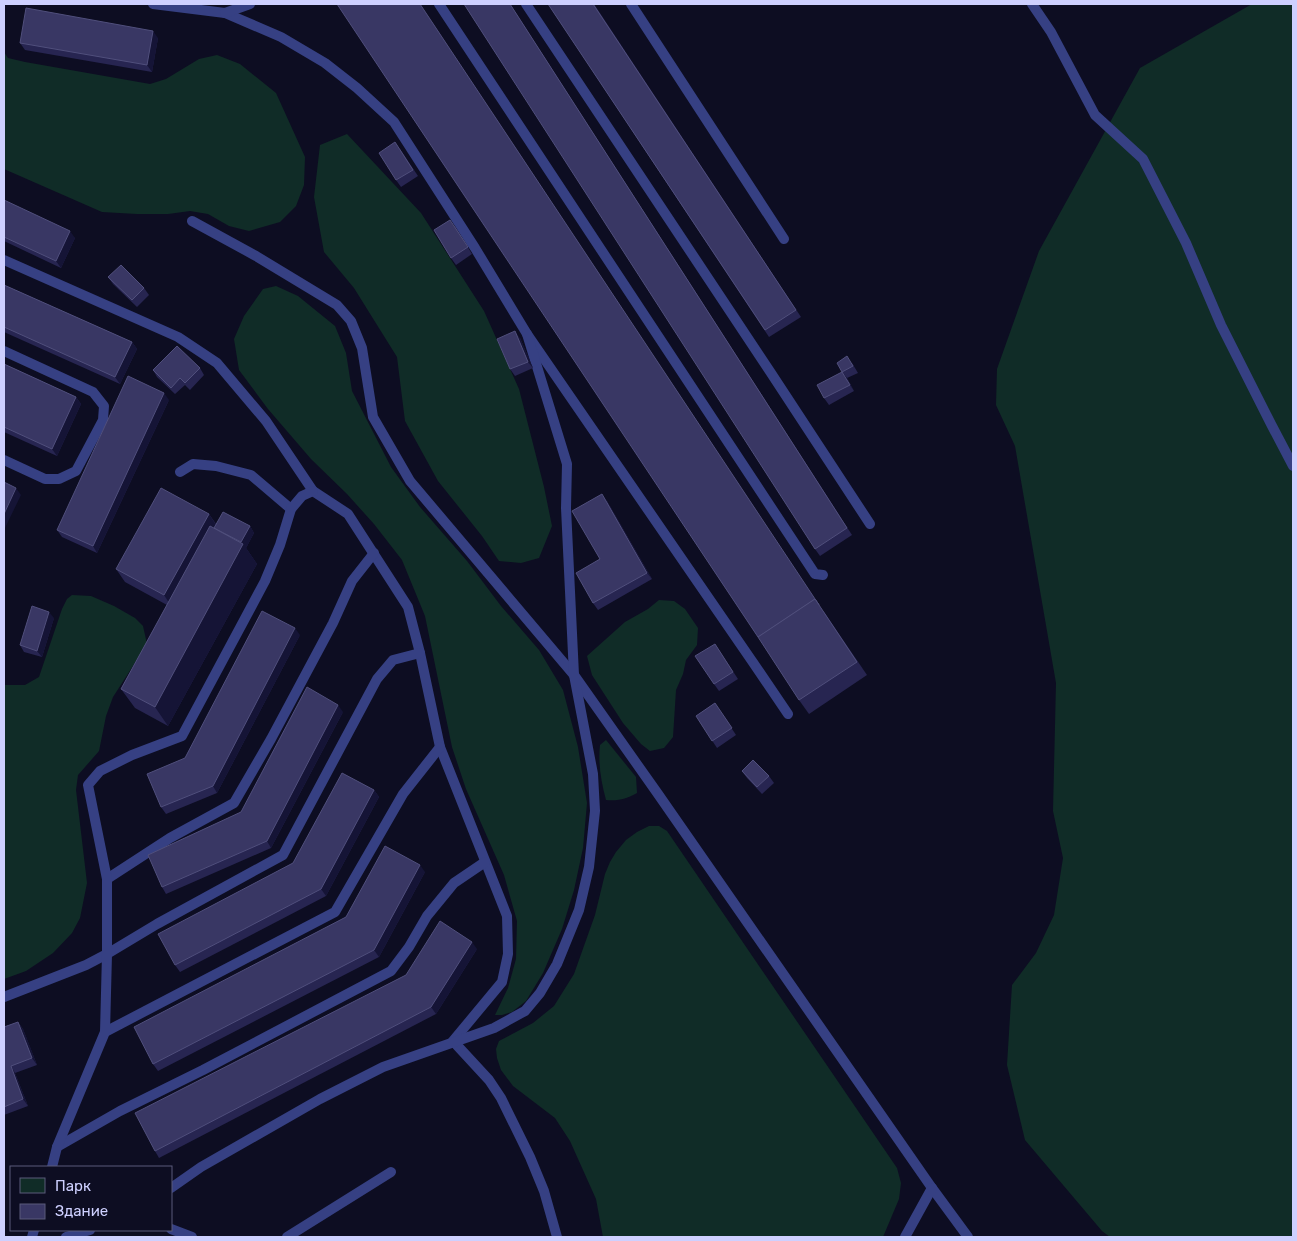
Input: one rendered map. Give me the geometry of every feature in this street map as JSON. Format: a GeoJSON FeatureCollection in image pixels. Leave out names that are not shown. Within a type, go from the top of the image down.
{"type":"FeatureCollection","features":[{"type":"Feature","properties":{"kind":"lane"},"geometry":{"type":"LineString","coordinates":[[153,4],[225,13],[281,37],[325,63],[357,88],[394,122],[475,248],[527,334],[788,714]]}},
{"type":"Feature","properties":{"kind":"lane"},"geometry":{"type":"LineString","coordinates":[[225,13],[250,4]]}},
{"type":"Feature","properties":{"kind":"lane"},"geometry":{"type":"LineString","coordinates":[[439,4],[815,574],[823,575]]}},
{"type":"Feature","properties":{"kind":"lane"},"geometry":{"type":"LineString","coordinates":[[526,4],[870,524]]}},
{"type":"Feature","properties":{"kind":"lane"},"geometry":{"type":"LineString","coordinates":[[631,4],[784,239]]}},
{"type":"Feature","properties":{"kind":"lane"},"geometry":{"type":"LineString","coordinates":[[1032,4],[1051,32],[1095,115],[1143,158],[1186,243],[1221,326],[1293,466]]}},
{"type":"Feature","properties":{"kind":"lane"},"geometry":{"type":"LineString","coordinates":[[192,221],[256,256],[337,305],[351,321],[362,348],[373,416],[410,482],[574,675],[968,1237]]}},
{"type":"Feature","properties":{"kind":"lane"},"geometry":{"type":"LineString","coordinates":[[4,260],[178,337],[216,363],[266,421],[313,491],[348,514],[408,607],[440,747],[507,916],[508,954],[502,982],[453,1041]]}},
{"type":"Feature","properties":{"kind":"lane"},"geometry":{"type":"LineString","coordinates":[[172,1187],[201,1168],[320,1099],[383,1067],[494,1028],[525,1011],[540,993],[557,964],[579,910],[589,868],[596,811],[593,774],[574,675],[566,508],[567,464],[527,334]]}},
{"type":"Feature","properties":{"kind":"lane"},"geometry":{"type":"LineString","coordinates":[[4,351],[92,392],[104,406],[103,420],[76,471],[59,479],[45,479],[4,460]]}},
{"type":"Feature","properties":{"kind":"lane"},"geometry":{"type":"LineString","coordinates":[[180,472],[193,464],[216,466],[251,475],[290,510]]}},
{"type":"Feature","properties":{"kind":"lane"},"geometry":{"type":"LineString","coordinates":[[52,1166],[57,1147],[104,1032],[107,879],[88,785],[100,771],[132,755],[182,736],[265,581],[280,544],[290,510],[302,496],[313,491]]}},
{"type":"Feature","properties":{"kind":"lane"},"geometry":{"type":"LineString","coordinates":[[107,879],[170,838],[234,803],[333,623],[352,581],[374,553]]}},
{"type":"Feature","properties":{"kind":"lane"},"geometry":{"type":"LineString","coordinates":[[4,997],[86,965],[156,924],[284,855],[377,679],[393,660],[420,653]]}},
{"type":"Feature","properties":{"kind":"lane"},"geometry":{"type":"LineString","coordinates":[[104,1032],[335,912],[403,794],[440,747]]}},
{"type":"Feature","properties":{"kind":"lane"},"geometry":{"type":"LineString","coordinates":[[57,1147],[120,1111],[203,1070],[391,971],[427,916],[454,883],[485,862]]}},
{"type":"Feature","properties":{"kind":"lane"},"geometry":{"type":"LineString","coordinates":[[453,1041],[489,1080],[501,1098],[530,1157],[544,1191],[557,1237]]}},
{"type":"Feature","properties":{"kind":"lane"},"geometry":{"type":"LineString","coordinates":[[287,1237],[391,1172]]}},
{"type":"Feature","properties":{"kind":"lane"},"geometry":{"type":"LineString","coordinates":[[905,1237],[932,1188]]}},
{"type":"Feature","properties":{"kind":"lane"},"geometry":{"type":"LineString","coordinates":[[172,1229],[192,1237]]}},
{"type":"Feature","properties":{"kind":"lane"},"geometry":{"type":"LineString","coordinates":[[66,1237],[87,1231]]}},
{"type":"Feature","properties":{"kind":"green space"},"geometry":{"type":"Polygon","coordinates":[[[1252,4],[1293,4],[1293,1237],[1110,1237],[1102,1231],[1025,1140],[1007,1065],[1012,985],[1036,953],[1054,915],[1063,858],[1053,811],[1056,683],[1015,446],[996,405],[997,369],[1039,251],[1140,68],[1252,4]]]}},
{"type":"Feature","properties":{"kind":"green space"},"geometry":{"type":"Polygon","coordinates":[[[4,52],[8,58],[25,62],[150,84],[166,79],[199,59],[217,55],[240,64],[276,93],[305,157],[304,185],[296,206],[280,222],[249,231],[229,226],[208,214],[190,211],[168,214],[102,212],[4,169],[4,52]]]}},
{"type":"Feature","properties":{"kind":"green space"},"geometry":{"type":"Polygon","coordinates":[[[347,134],[421,213],[484,311],[519,389],[544,487],[552,526],[539,558],[521,563],[499,561],[482,536],[438,481],[405,421],[397,357],[354,288],[324,252],[314,197],[320,145],[347,134]]]}},
{"type":"Feature","properties":{"kind":"green space"},"geometry":{"type":"Polygon","coordinates":[[[276,286],[298,296],[335,326],[346,353],[352,391],[391,467],[420,507],[467,561],[501,606],[539,650],[563,690],[578,747],[587,803],[583,848],[574,890],[562,929],[543,973],[526,1001],[512,1012],[495,1015],[508,988],[516,959],[517,921],[504,875],[466,789],[452,747],[425,616],[402,560],[374,524],[311,459],[268,409],[239,370],[234,339],[244,316],[263,289],[276,286]]]}},
{"type":"Feature","properties":{"kind":"green space"},"geometry":{"type":"Polygon","coordinates":[[[72,595],[91,596],[135,618],[143,626],[147,644],[113,697],[106,716],[99,751],[78,775],[76,790],[87,883],[80,918],[72,933],[53,953],[26,971],[4,979],[4,685],[25,685],[39,677],[62,609],[67,599],[72,595]]]}},
{"type":"Feature","properties":{"kind":"green space"},"geometry":{"type":"Polygon","coordinates":[[[659,600],[674,601],[685,609],[698,628],[697,645],[686,660],[683,674],[676,690],[673,737],[664,748],[650,751],[641,744],[623,723],[592,675],[587,656],[625,622],[648,609],[659,600]]]}},
{"type":"Feature","properties":{"kind":"green space"},"geometry":{"type":"Polygon","coordinates":[[[606,740],[636,777],[637,793],[629,797],[606,800],[599,759],[600,745],[606,740]]]}},
{"type":"Feature","properties":{"kind":"green space"},"geometry":{"type":"Polygon","coordinates":[[[649,826],[659,826],[667,831],[897,1168],[901,1183],[899,1199],[883,1237],[603,1237],[596,1199],[570,1141],[555,1118],[513,1086],[501,1070],[496,1049],[499,1041],[533,1023],[554,1006],[574,974],[595,915],[605,874],[610,862],[626,840],[649,826]]]}},
{"type":"Feature","properties":{"kind":"building"},"geometry":{"type":"Polygon","coordinates":[[[337,4],[420,4],[819,605],[815,599],[758,637],[337,4]]]}},
{"type":"Feature","properties":{"kind":"building"},"geometry":{"type":"Polygon","coordinates":[[[464,4],[510,4],[847,528],[815,549],[464,4]]]}},
{"type":"Feature","properties":{"kind":"building"},"geometry":{"type":"Polygon","coordinates":[[[548,4],[593,4],[796,310],[765,330],[548,4]]]}},
{"type":"Feature","properties":{"kind":"building"},"geometry":{"type":"Polygon","coordinates":[[[26,8],[153,31],[147,65],[20,43],[26,8]]]}},
{"type":"Feature","properties":{"kind":"building"},"geometry":{"type":"Polygon","coordinates":[[[395,142],[413,170],[396,180],[379,153],[395,142]]]}},
{"type":"Feature","properties":{"kind":"building"},"geometry":{"type":"Polygon","coordinates":[[[4,200],[70,231],[56,261],[4,237],[4,200]]]}},
{"type":"Feature","properties":{"kind":"building"},"geometry":{"type":"Polygon","coordinates":[[[450,220],[468,247],[451,258],[434,230],[450,220]]]}},
{"type":"Feature","properties":{"kind":"building"},"geometry":{"type":"Polygon","coordinates":[[[121,265],[144,288],[132,300],[108,277],[121,265]]]}},
{"type":"Feature","properties":{"kind":"building"},"geometry":{"type":"Polygon","coordinates":[[[4,285],[132,342],[115,377],[4,327],[4,285]]]}},
{"type":"Feature","properties":{"kind":"building"},"geometry":{"type":"Polygon","coordinates":[[[515,331],[528,362],[510,369],[497,339],[515,331]]]}},
{"type":"Feature","properties":{"kind":"building"},"geometry":{"type":"Polygon","coordinates":[[[177,346],[200,368],[185,383],[180,378],[171,388],[153,370],[177,346]]]}},
{"type":"Feature","properties":{"kind":"building"},"geometry":{"type":"Polygon","coordinates":[[[847,356],[853,366],[842,372],[837,363],[847,356]]]}},
{"type":"Feature","properties":{"kind":"building"},"geometry":{"type":"Polygon","coordinates":[[[4,364],[76,397],[52,449],[4,427],[4,364]]]}},
{"type":"Feature","properties":{"kind":"building"},"geometry":{"type":"Polygon","coordinates":[[[842,372],[850,385],[824,398],[817,385],[842,372]]]}},
{"type":"Feature","properties":{"kind":"building"},"geometry":{"type":"Polygon","coordinates":[[[128,376],[164,393],[93,546],[57,530],[128,376]]]}},
{"type":"Feature","properties":{"kind":"building"},"geometry":{"type":"Polygon","coordinates":[[[4,482],[16,488],[4,514],[4,482]]]}},
{"type":"Feature","properties":{"kind":"building"},"geometry":{"type":"Polygon","coordinates":[[[161,488],[209,514],[164,595],[116,569],[161,488]]]}},
{"type":"Feature","properties":{"kind":"building"},"geometry":{"type":"Polygon","coordinates":[[[602,494],[647,573],[593,603],[576,573],[600,559],[572,511],[602,494]]]}},
{"type":"Feature","properties":{"kind":"building"},"geometry":{"type":"Polygon","coordinates":[[[223,512],[250,526],[241,542],[214,528],[223,512]]]}},
{"type":"Feature","properties":{"kind":"building"},"geometry":{"type":"Polygon","coordinates":[[[210,526],[243,544],[155,707],[121,689],[210,526]]]}},
{"type":"Feature","properties":{"kind":"building"},"geometry":{"type":"Polygon","coordinates":[[[815,599],[857,662],[799,700],[758,637],[815,599]]]}},
{"type":"Feature","properties":{"kind":"building"},"geometry":{"type":"Polygon","coordinates":[[[32,606],[49,612],[37,651],[20,645],[32,606]]]}},
{"type":"Feature","properties":{"kind":"building"},"geometry":{"type":"Polygon","coordinates":[[[262,611],[295,628],[213,786],[161,807],[147,774],[185,758],[262,611]]]}},
{"type":"Feature","properties":{"kind":"building"},"geometry":{"type":"Polygon","coordinates":[[[715,644],[733,672],[714,684],[695,656],[715,644]]]}},
{"type":"Feature","properties":{"kind":"building"},"geometry":{"type":"Polygon","coordinates":[[[307,687],[338,705],[267,841],[162,887],[148,855],[241,812],[307,687]]]}},
{"type":"Feature","properties":{"kind":"building"},"geometry":{"type":"Polygon","coordinates":[[[715,703],[732,728],[712,741],[696,716],[715,703]]]}},
{"type":"Feature","properties":{"kind":"building"},"geometry":{"type":"Polygon","coordinates":[[[753,760],[769,776],[757,787],[742,771],[753,760]]]}},
{"type":"Feature","properties":{"kind":"building"},"geometry":{"type":"Polygon","coordinates":[[[342,773],[374,790],[321,889],[175,965],[158,934],[293,863],[342,773]]]}},
{"type":"Feature","properties":{"kind":"building"},"geometry":{"type":"Polygon","coordinates":[[[385,846],[420,865],[374,950],[153,1064],[134,1027],[346,917],[385,846]]]}},
{"type":"Feature","properties":{"kind":"building"},"geometry":{"type":"Polygon","coordinates":[[[440,921],[472,942],[431,1007],[155,1151],[135,1113],[406,975],[440,921]]]}},
{"type":"Feature","properties":{"kind":"building"},"geometry":{"type":"Polygon","coordinates":[[[18,1022],[32,1058],[11,1066],[23,1099],[4,1107],[4,1027],[18,1022]]]}}]}
